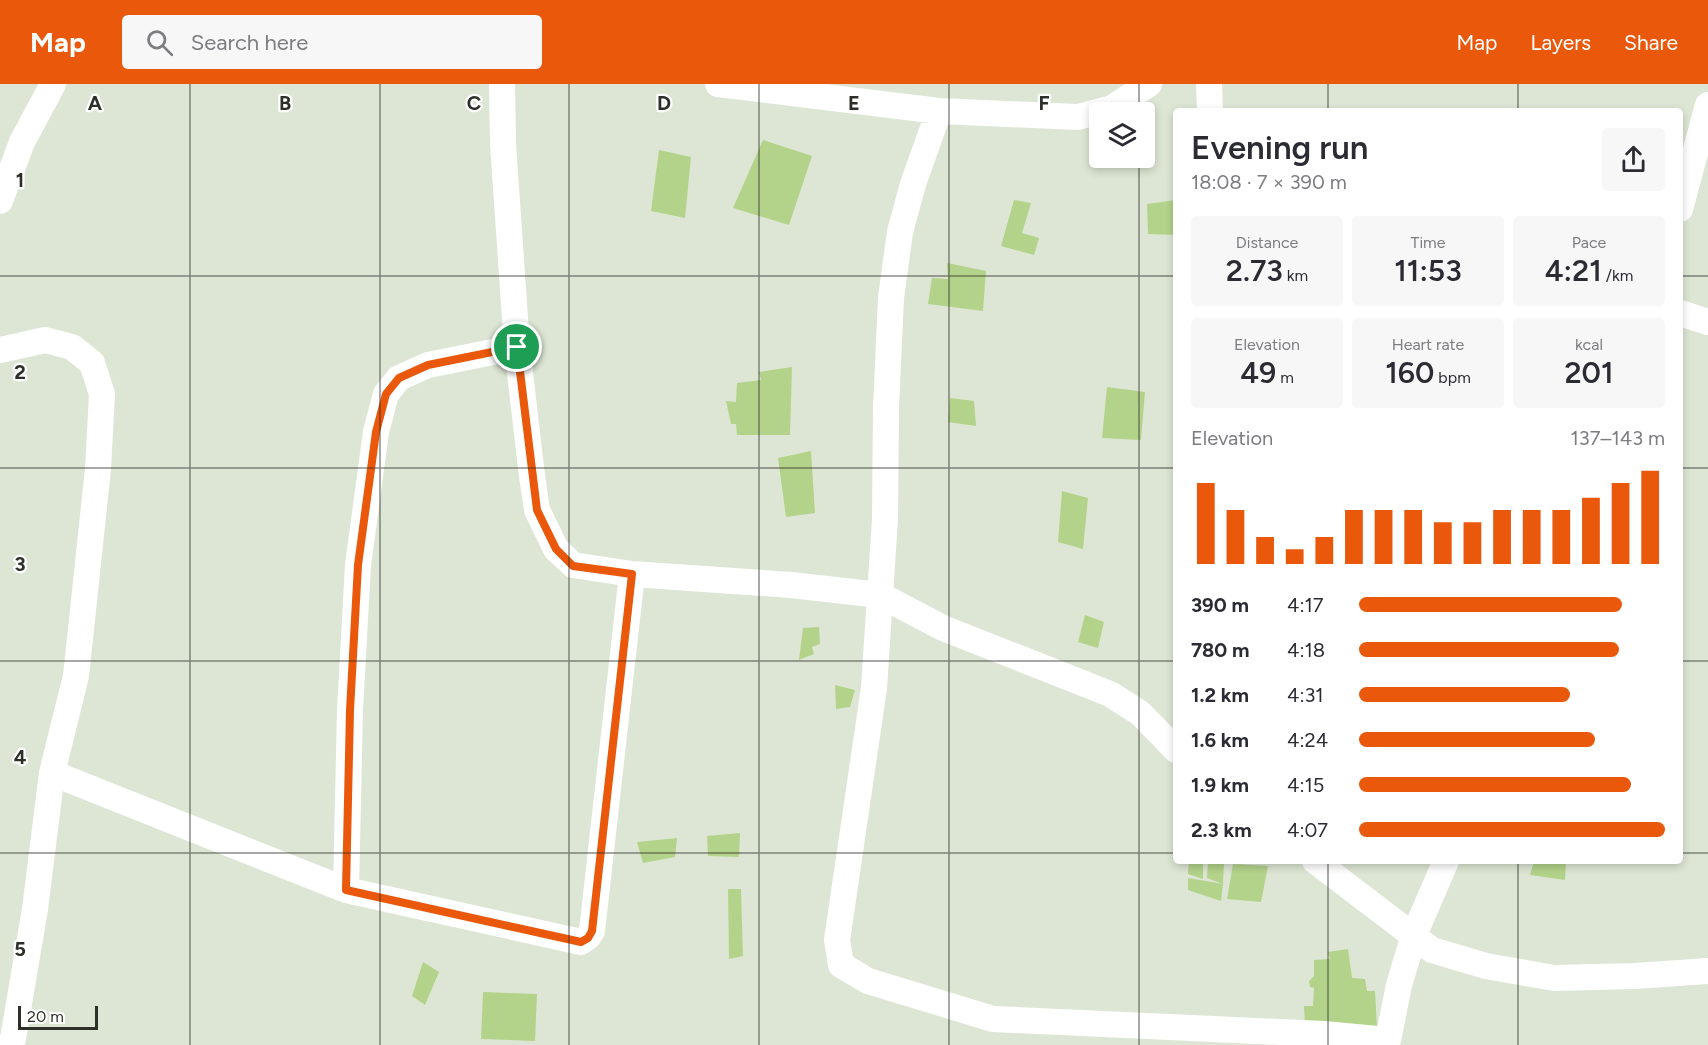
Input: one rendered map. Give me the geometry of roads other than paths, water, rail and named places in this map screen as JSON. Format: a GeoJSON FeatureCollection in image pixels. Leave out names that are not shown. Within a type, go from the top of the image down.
{"type":"FeatureCollection","features":[{"type":"Feature","properties":{"kind":"street"},"geometry":{"type":"LineString","coordinates":[[0,201],[22,142],[53,84]]}},
{"type":"Feature","properties":{"kind":"street"},"geometry":{"type":"LineString","coordinates":[[502,84],[503,144],[517,347],[537,510],[556,549],[573,566],[632,574],[791,585],[880,595],[943,628],[1110,694],[1140,713],[1173,747]]}},
{"type":"Feature","properties":{"kind":"street"},"geometry":{"type":"LineString","coordinates":[[718,84],[770,87],[939,111],[1078,117],[1112,108],[1149,84]]}},
{"type":"Feature","properties":{"kind":"street"},"geometry":{"type":"LineString","coordinates":[[1209,84],[1210,108]]}},
{"type":"Feature","properties":{"kind":"street"},"geometry":{"type":"LineString","coordinates":[[1683,198],[1708,105]]}},
{"type":"Feature","properties":{"kind":"street"},"geometry":{"type":"LineString","coordinates":[[939,111],[913,184],[900,232],[891,298],[885,407],[885,519],[874,688],[837,940],[841,965],[868,981],[993,1019],[1324,1034],[1388,1043],[1399,985],[1414,935],[1445,864]]}},
{"type":"Feature","properties":{"kind":"street"},"geometry":{"type":"LineString","coordinates":[[1683,315],[1708,322]]}},
{"type":"Feature","properties":{"kind":"street"},"geometry":{"type":"LineString","coordinates":[[0,350],[45,340],[72,347],[92,363],[102,394],[98,469],[77,666],[52,773],[22,993],[13,1039],[9,1045]]}},
{"type":"Feature","properties":{"kind":"street"},"geometry":{"type":"LineString","coordinates":[[346,890],[350,710],[358,565],[376,432],[386,394],[399,378],[428,365],[517,347]]}},
{"type":"Feature","properties":{"kind":"street"},"geometry":{"type":"LineString","coordinates":[[52,773],[346,890],[581,942],[588,938],[592,931],[632,574]]}},
{"type":"Feature","properties":{"kind":"street"},"geometry":{"type":"LineString","coordinates":[[1319,864],[1432,950],[1444,955],[1486,966],[1554,978],[1708,971]]}}]}
